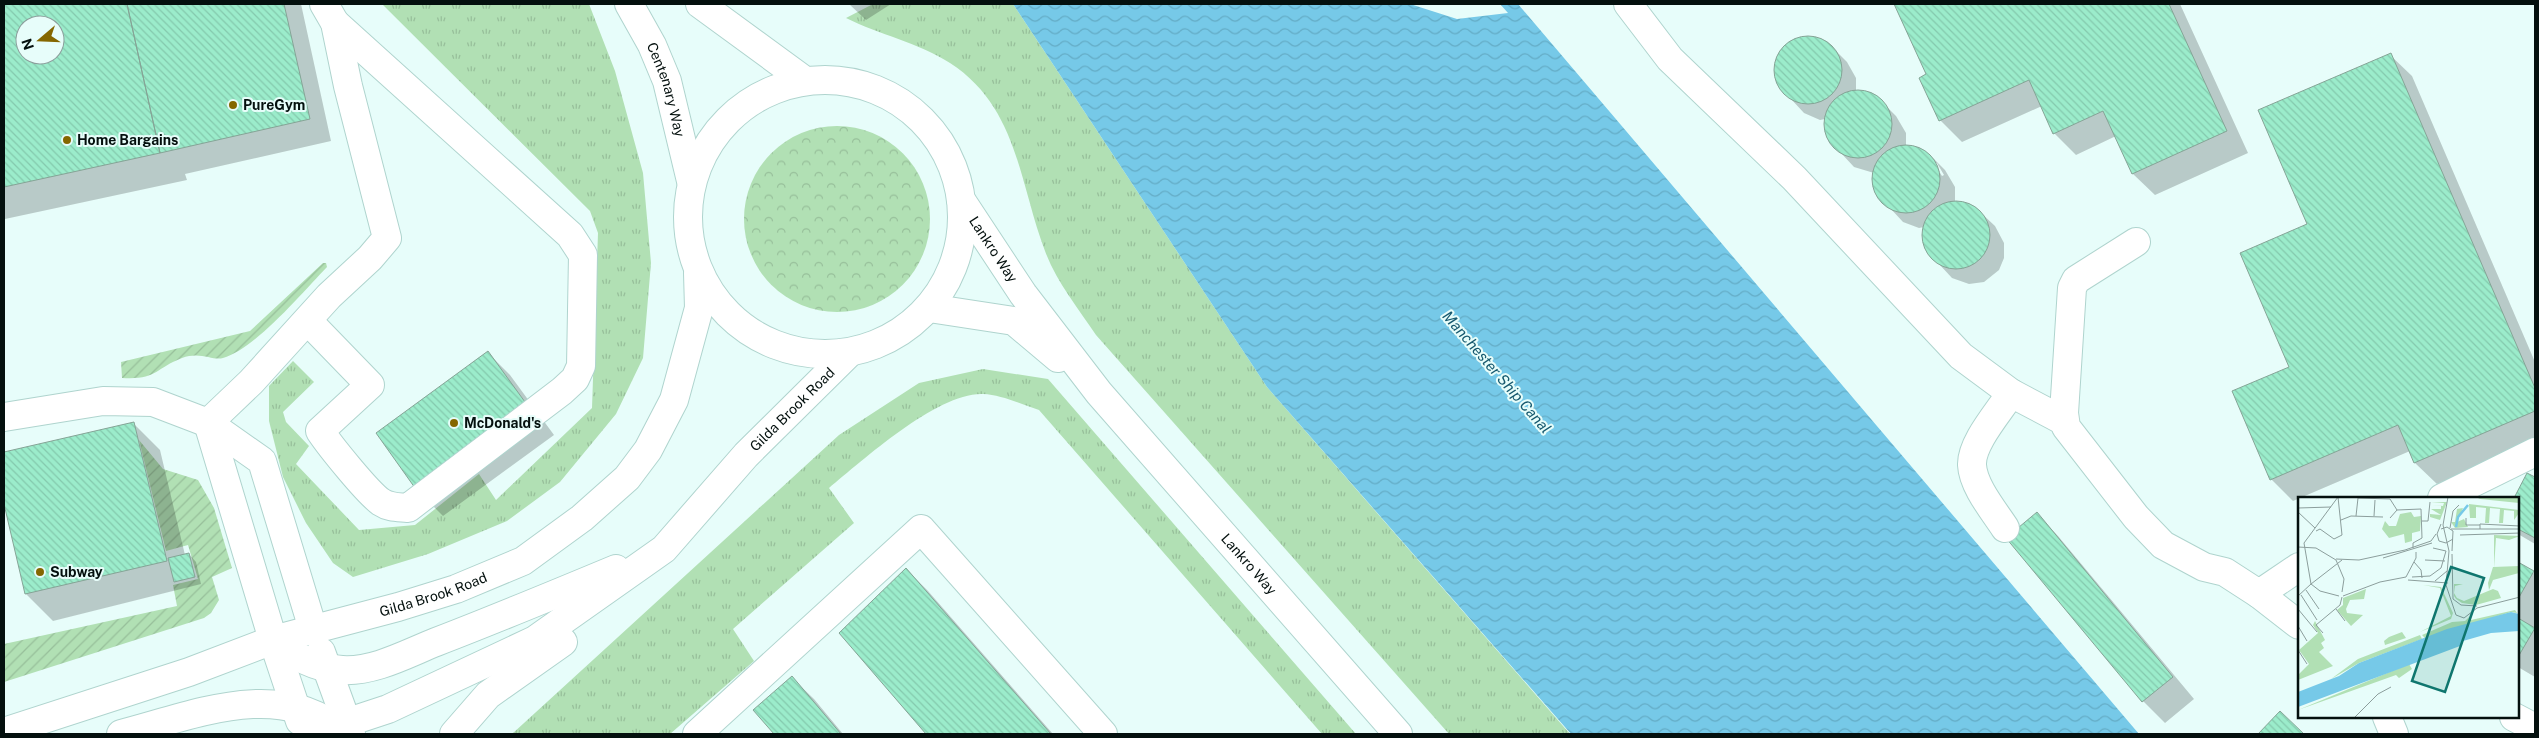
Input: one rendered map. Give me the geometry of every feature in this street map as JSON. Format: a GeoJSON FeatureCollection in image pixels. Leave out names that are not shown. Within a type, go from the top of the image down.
{"type":"FeatureCollection","features":[{"type":"Feature","properties":{"kind":"main road","name":"Centenary Way"},"geometry":{"type":"LineString","coordinates":[[629,4],[652,44],[668,81],[691,181]]}},
{"type":"Feature","properties":{"kind":"main road"},"geometry":{"type":"LineString","coordinates":[[700,4],[804,80]]}},
{"type":"Feature","properties":{"kind":"main road"},"geometry":{"type":"LineString","coordinates":[[1628,4],[1670,59],[1794,178],[1960,356],[2011,393],[2064,421]]}},
{"type":"Feature","properties":{"kind":"main road"},"geometry":{"type":"LineString","coordinates":[[208,423],[308,321],[329,296],[370,258],[386,238],[329,13]]}},
{"type":"Feature","properties":{"kind":"main road"},"geometry":{"type":"LineString","coordinates":[[308,321],[370,385],[320,431],[328,444],[380,501],[391,507],[408,508],[562,391],[575,379],[581,366],[583,255],[570,235],[329,13]]}},
{"type":"Feature","properties":{"kind":"main road"},"geometry":{"type":"LineString","coordinates":[[804,80],[841,80],[876,89],[908,107],[934,133],[952,164],[961,200],[961,239],[950,275],[929,308],[893,337],[849,353],[804,354],[760,339],[724,311],[698,273],[687,227],[691,181],[707,144],[733,114],[766,92],[804,80]]}},
{"type":"Feature","properties":{"kind":"main road","name":"Lankro Way"},"geometry":{"type":"LineString","coordinates":[[961,200],[1023,294],[1099,393],[1398,734]]}},
{"type":"Feature","properties":{"kind":"main road"},"geometry":{"type":"LineString","coordinates":[[2136,242],[2076,280],[2072,288],[2064,421],[2072,436],[2130,510],[2163,545],[2204,567],[2225,572],[2260,594],[2298,624]]}},
{"type":"Feature","properties":{"kind":"main road","name":"Gilda Brook Road"},"geometry":{"type":"LineString","coordinates":[[4,732],[195,670],[273,640],[398,607],[456,589],[523,561],[582,518],[627,478],[648,450],[674,400],[699,308],[698,273]]}},
{"type":"Feature","properties":{"kind":"main road","name":"Lankro Way"},"geometry":{"type":"LineString","coordinates":[[929,308],[1014,321],[1099,393]]}},
{"type":"Feature","properties":{"kind":"main road","name":"Gilda Brook Road"},"geometry":{"type":"LineString","coordinates":[[338,730],[388,709],[535,640],[664,549],[746,455],[849,353]]}},
{"type":"Feature","properties":{"kind":"main road"},"geometry":{"type":"LineString","coordinates":[[2005,528],[1983,496],[1972,466],[1977,445],[2011,393]]}},
{"type":"Feature","properties":{"kind":"main road"},"geometry":{"type":"LineString","coordinates":[[4,417],[103,401],[152,402],[208,423],[262,461],[326,668],[338,730]]}},
{"type":"Feature","properties":{"kind":"main road"},"geometry":{"type":"LineString","coordinates":[[208,423],[273,640],[294,707],[305,734]]}},
{"type":"Feature","properties":{"kind":"main road"},"geometry":{"type":"LineString","coordinates":[[2444,497],[2535,452]]}},
{"type":"Feature","properties":{"kind":"main road"},"geometry":{"type":"LineString","coordinates":[[697,734],[921,529],[1103,734]]}},
{"type":"Feature","properties":{"kind":"main road"},"geometry":{"type":"LineString","coordinates":[[273,640],[307,662],[326,668],[342,670],[374,666],[515,612],[664,549]]}},
{"type":"Feature","properties":{"kind":"main road"},"geometry":{"type":"LineString","coordinates":[[454,734],[488,696],[513,676],[575,634],[664,549]]}},
{"type":"Feature","properties":{"kind":"main road"},"geometry":{"type":"LineString","coordinates":[[2260,594],[2298,568]]}},
{"type":"Feature","properties":{"kind":"main road"},"geometry":{"type":"LineString","coordinates":[[121,734],[234,705],[254,702],[294,707],[316,715],[338,730]]}},
{"type":"Feature","properties":{"kind":"main road"},"geometry":{"type":"LineString","coordinates":[[2387,718],[2394,734]]}},
{"type":"Feature","properties":{"kind":"main road"},"geometry":{"type":"LineString","coordinates":[[2516,718],[2535,728]]}},
{"type":"Feature","properties":{"kind":"green space"},"geometry":{"type":"Polygon","coordinates":[[[382,4],[589,4],[615,71],[643,173],[651,263],[643,358],[616,414],[560,482],[507,521],[428,554],[353,577],[333,563],[306,523],[283,477],[269,421],[269,386],[293,361],[314,382],[283,412],[286,422],[309,446],[296,464],[359,530],[415,525],[479,474],[496,500],[592,408],[598,233],[590,211],[382,4]]]}},
{"type":"Feature","properties":{"kind":"green space"},"geometry":{"type":"Polygon","coordinates":[[[873,4],[1013,4],[1267,387],[1570,734],[1449,734],[1096,335],[1055,273],[1045,251],[1013,148],[1003,124],[990,101],[973,81],[950,63],[912,44],[846,18],[873,4]]]}},
{"type":"Feature","properties":{"kind":"green space"},"geometry":{"type":"Polygon","coordinates":[[[828,126],[846,126],[873,133],[889,141],[903,153],[915,167],[923,183],[930,210],[930,228],[923,255],[915,271],[903,285],[889,297],[873,305],[846,312],[828,312],[801,305],[785,297],[759,271],[748,246],[744,228],[744,210],[751,183],[759,167],[785,141],[810,130],[828,126]]]}},
{"type":"Feature","properties":{"kind":"green space"},"geometry":{"type":"Polygon","coordinates":[[[323,263],[326,263],[327,267],[292,304],[264,332],[236,353],[219,359],[195,355],[189,356],[149,375],[122,378],[121,362],[250,331],[323,263]]]}},
{"type":"Feature","properties":{"kind":"green space"},"geometry":{"type":"Polygon","coordinates":[[[983,369],[1048,379],[1356,734],[1322,734],[1039,410],[1004,398],[983,394],[965,396],[923,415],[881,445],[829,488],[854,523],[733,629],[754,661],[670,734],[512,734],[839,435],[919,383],[983,369]]]}},
{"type":"Feature","properties":{"kind":"green space"},"geometry":{"type":"Polygon","coordinates":[[[139,440],[163,469],[198,480],[214,508],[232,568],[212,577],[219,600],[211,613],[204,618],[4,682],[4,644],[177,606],[173,585],[198,579],[188,545],[166,551],[139,440]]]}},
{"type":"Feature","properties":{"kind":"water","name":"Manchester Ship Canal"},"geometry":{"type":"Polygon","coordinates":[[[1013,4],[1410,4],[1457,19],[1508,13],[1500,4],[1518,4],[2139,734],[1571,734],[1267,387],[1013,4]]]}},
{"type":"Feature","properties":{"kind":"building"},"geometry":{"type":"Polygon","coordinates":[[[4,4],[127,4],[160,153],[4,187],[4,4]]]}},
{"type":"Feature","properties":{"kind":"building"},"geometry":{"type":"Polygon","coordinates":[[[127,4],[284,4],[310,119],[160,153],[127,4]]]}},
{"type":"Feature","properties":{"kind":"building"},"geometry":{"type":"Polygon","coordinates":[[[1894,4],[2169,4],[2227,131],[2132,174],[2103,111],[2053,134],[2029,80],[1939,121],[1919,78],[1926,74],[1894,4]]]}},
{"type":"Feature","properties":{"kind":"building"},"geometry":{"type":"Polygon","coordinates":[[[1808,36],[1821,39],[1832,46],[1839,57],[1842,70],[1839,83],[1832,94],[1821,101],[1808,104],[1795,101],[1784,94],[1777,83],[1774,70],[1777,57],[1784,46],[1795,39],[1808,36]]]}},
{"type":"Feature","properties":{"kind":"building"},"geometry":{"type":"Polygon","coordinates":[[[2391,53],[2535,388],[2535,411],[2414,463],[2398,425],[2270,480],[2232,391],[2289,367],[2240,253],[2307,224],[2258,110],[2391,53]]]}},
{"type":"Feature","properties":{"kind":"building"},"geometry":{"type":"Polygon","coordinates":[[[1858,90],[1871,93],[1882,100],[1889,111],[1892,124],[1889,137],[1882,148],[1871,155],[1858,158],[1845,155],[1834,148],[1827,137],[1824,124],[1827,111],[1834,100],[1845,93],[1858,90]]]}},
{"type":"Feature","properties":{"kind":"building"},"geometry":{"type":"Polygon","coordinates":[[[1906,145],[1919,148],[1930,155],[1937,166],[1940,179],[1937,192],[1930,203],[1919,210],[1906,213],[1893,210],[1882,203],[1875,192],[1872,179],[1875,166],[1882,155],[1893,148],[1906,145]]]}},
{"type":"Feature","properties":{"kind":"building"},"geometry":{"type":"Polygon","coordinates":[[[1956,201],[1969,204],[1980,211],[1987,222],[1990,235],[1987,248],[1980,259],[1969,266],[1956,269],[1943,266],[1932,259],[1925,248],[1922,235],[1925,222],[1932,211],[1943,204],[1956,201]]]}},
{"type":"Feature","properties":{"kind":"building","name":"McDonald's"},"geometry":{"type":"Polygon","coordinates":[[[488,351],[533,413],[420,495],[376,433],[488,351]]]}},
{"type":"Feature","properties":{"kind":"building"},"geometry":{"type":"Polygon","coordinates":[[[134,422],[167,561],[25,594],[4,504],[4,452],[134,422]]]}},
{"type":"Feature","properties":{"kind":"building"},"geometry":{"type":"Polygon","coordinates":[[[2527,473],[2535,477],[2535,538],[2519,530],[2519,497],[2515,497],[2527,473]]]}},
{"type":"Feature","properties":{"kind":"building"},"geometry":{"type":"Polygon","coordinates":[[[2037,512],[2173,677],[2142,702],[2006,538],[2037,512]]]}},
{"type":"Feature","properties":{"kind":"building"},"geometry":{"type":"Polygon","coordinates":[[[189,553],[195,577],[174,582],[168,558],[189,553]]]}},
{"type":"Feature","properties":{"kind":"building"},"geometry":{"type":"Polygon","coordinates":[[[2519,563],[2534,571],[2519,597],[2519,563]]]}},
{"type":"Feature","properties":{"kind":"building"},"geometry":{"type":"Polygon","coordinates":[[[906,568],[1051,734],[926,734],[839,633],[906,568]]]}},
{"type":"Feature","properties":{"kind":"building"},"geometry":{"type":"Polygon","coordinates":[[[2519,619],[2535,628],[2519,655],[2519,619]]]}},
{"type":"Feature","properties":{"kind":"building"},"geometry":{"type":"Polygon","coordinates":[[[792,676],[841,734],[774,734],[753,710],[792,676]]]}},
{"type":"Feature","properties":{"kind":"building"},"geometry":{"type":"Polygon","coordinates":[[[2280,711],[2304,734],[2258,734],[2280,711]]]}},
{"type":"Feature","properties":{"kind":"place","name":"PureGym"},"geometry":{"type":"Point","coordinates":[233,105]}},
{"type":"Feature","properties":{"kind":"place","name":"Home Bargains"},"geometry":{"type":"Point","coordinates":[67,140]}},
{"type":"Feature","properties":{"kind":"place","name":"McDonald's"},"geometry":{"type":"Point","coordinates":[454,423]}},
{"type":"Feature","properties":{"kind":"place","name":"Subway"},"geometry":{"type":"Point","coordinates":[40,572]}}]}
